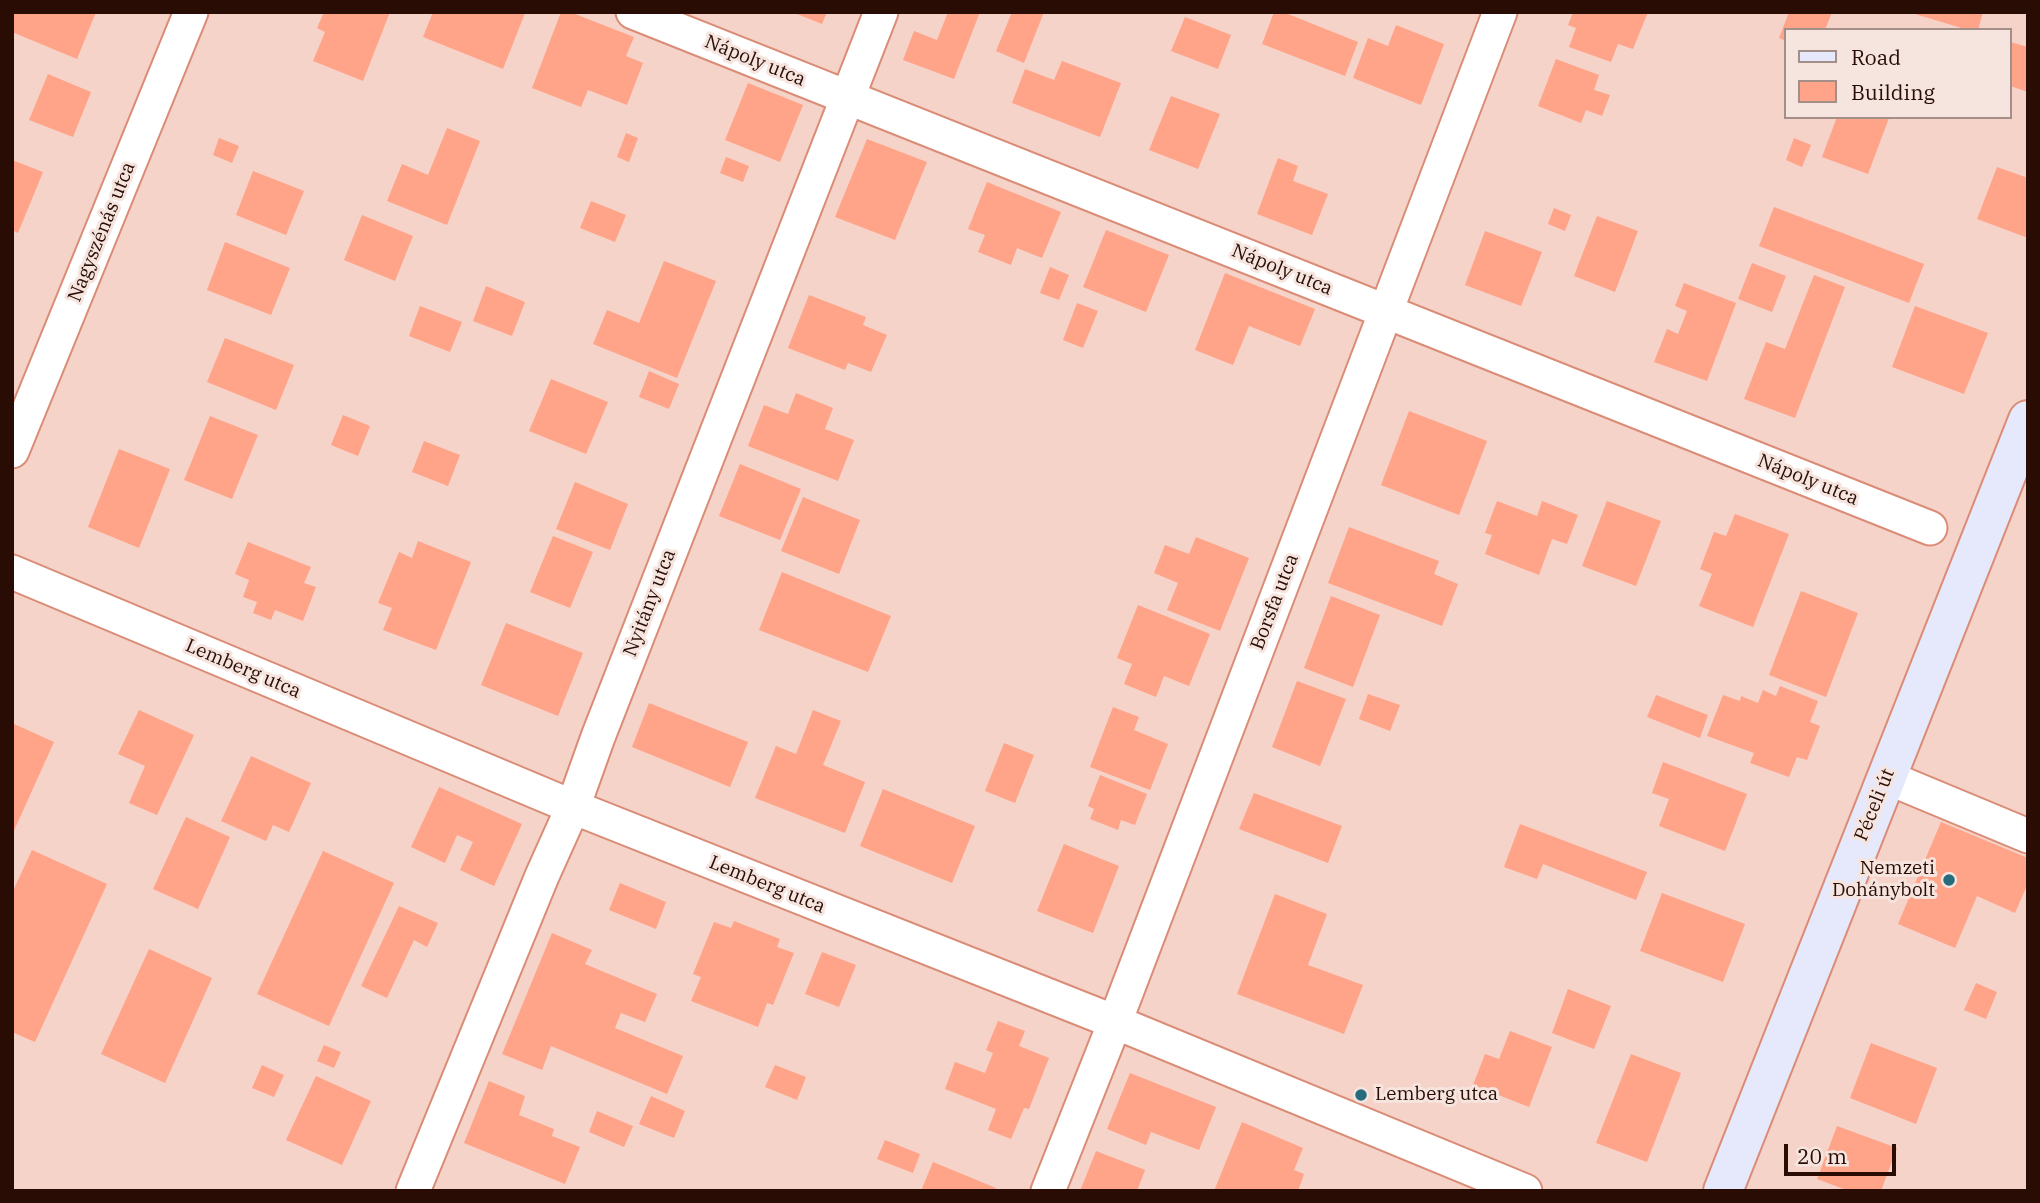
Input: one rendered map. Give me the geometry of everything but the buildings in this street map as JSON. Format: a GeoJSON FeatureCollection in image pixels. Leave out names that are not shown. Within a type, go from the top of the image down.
{"type":"FeatureCollection","features":[{"type":"Feature","properties":{"kind":"main road","name":"Péceli út"},"geometry":{"type":"LineString","coordinates":[[1723,1191],[2028,420]]}},
{"type":"Feature","properties":{"kind":"street","name":"Nagyszénás utca"},"geometry":{"type":"LineString","coordinates":[[12,451],[191,12]]}},
{"type":"Feature","properties":{"kind":"street","name":"Nápoly utca"},"geometry":{"type":"LineString","coordinates":[[633,12],[1930,528]]}},
{"type":"Feature","properties":{"kind":"street","name":"Nyitány utca"},"geometry":{"type":"LineString","coordinates":[[413,1191],[573,807],[881,12]]}},
{"type":"Feature","properties":{"kind":"street","name":"Borsfa utca"},"geometry":{"type":"LineString","coordinates":[[1048,1191],[1500,12]]}},
{"type":"Feature","properties":{"kind":"street","name":"Lemberg utca"},"geometry":{"type":"LineString","coordinates":[[12,572],[573,807],[1115,1022],[1525,1191]]}},
{"type":"Feature","properties":{"kind":"street"},"geometry":{"type":"LineString","coordinates":[[1886,777],[2028,836]]}},
{"type":"Feature","properties":{"kind":"place","name":"Nemzeti Dohánybolt"},"geometry":{"type":"Point","coordinates":[1949,880]}},
{"type":"Feature","properties":{"kind":"place","name":"Lemberg utca"},"geometry":{"type":"Point","coordinates":[1361,1095]}}]}
